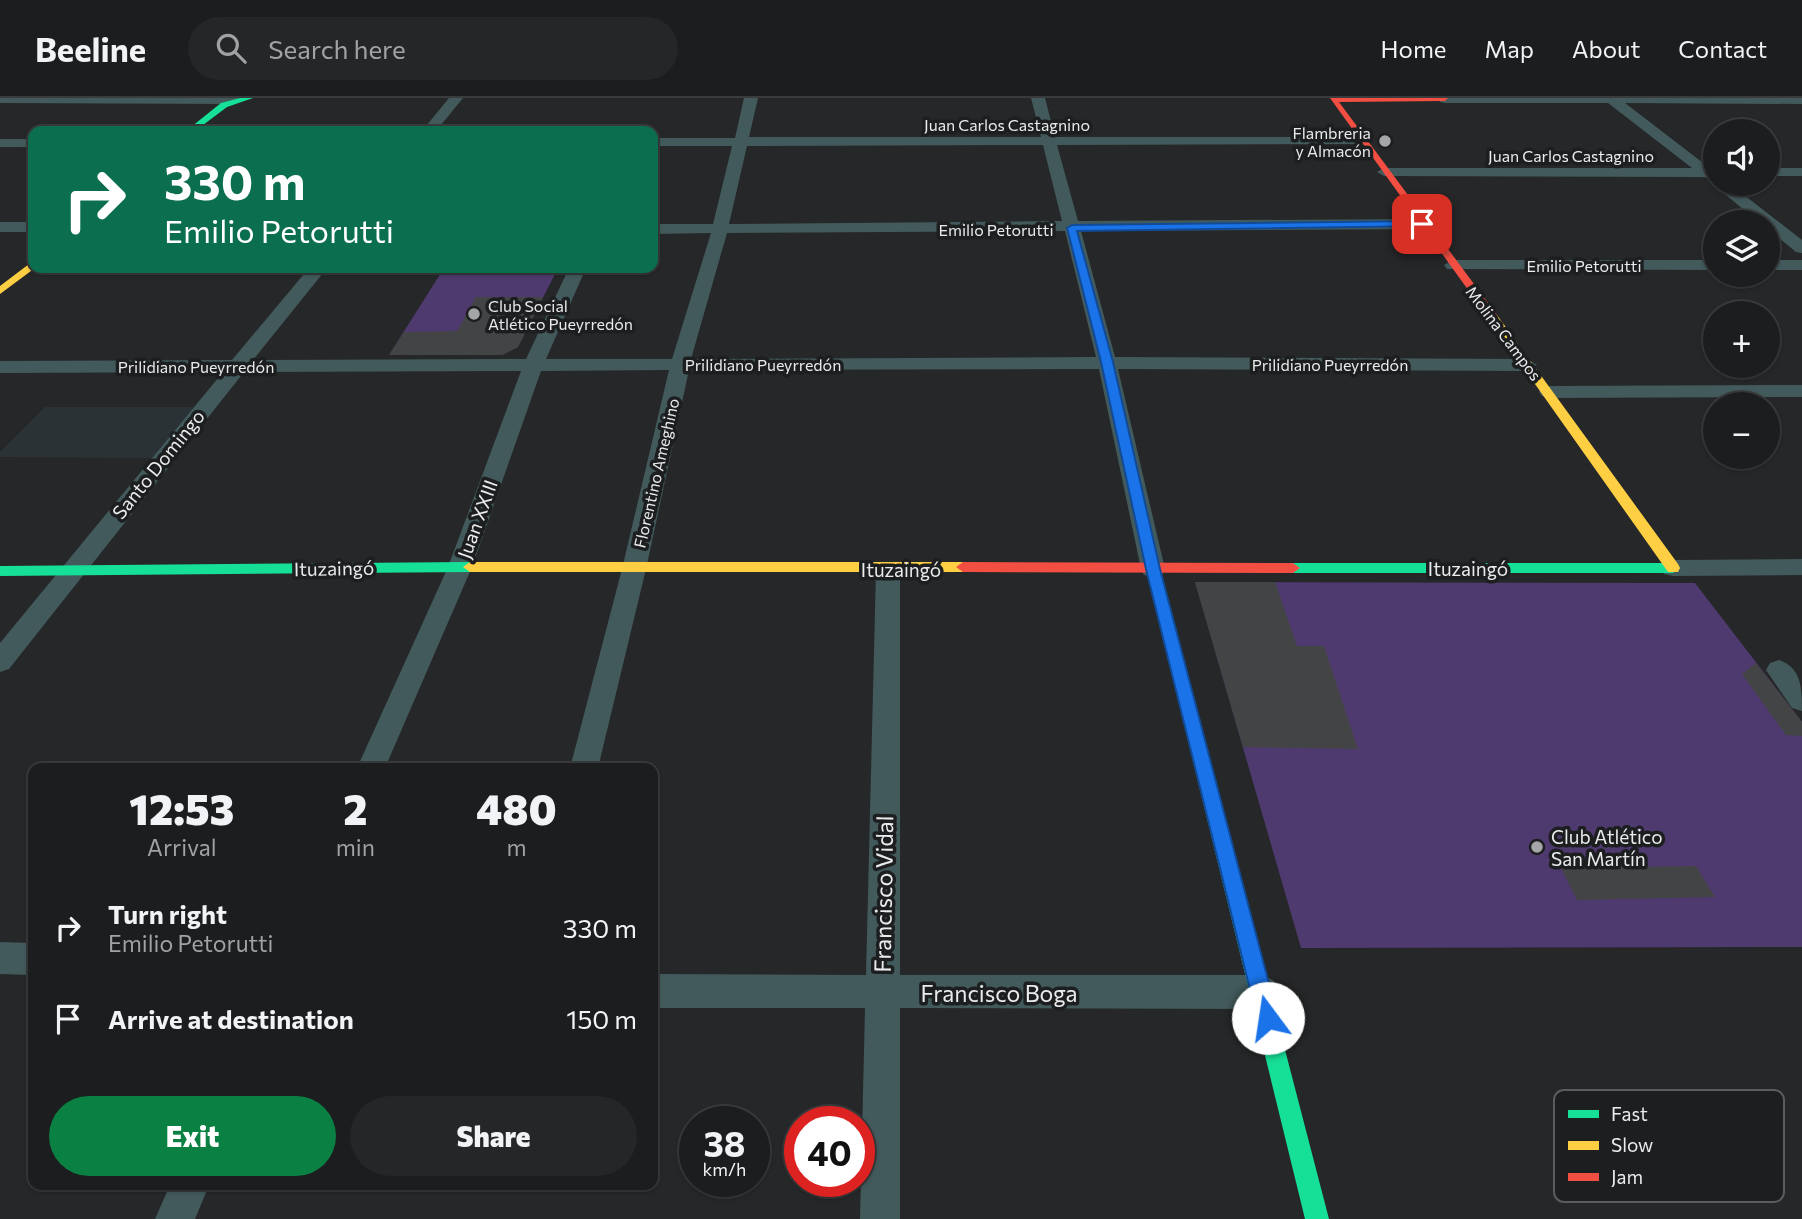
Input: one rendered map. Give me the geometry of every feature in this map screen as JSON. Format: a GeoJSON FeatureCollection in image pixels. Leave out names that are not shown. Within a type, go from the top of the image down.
{"type":"FeatureCollection","features":[{"type":"Feature","properties":{"kind":"street"},"geometry":{"type":"LineString","coordinates":[[433,126],[456,98]]}},
{"type":"Feature","properties":{"kind":"street","name":"Florentino Ameghino"},"geometry":{"type":"LineString","coordinates":[[585,763],[634,569],[680,365],[720,229],[751,98]]}},
{"type":"Feature","properties":{"kind":"street"},"geometry":{"type":"LineString","coordinates":[[1038,98],[1107,362],[1153,569],[1317,1219]]}},
{"type":"Feature","properties":{"kind":"street"},"geometry":{"type":"LineString","coordinates":[[0,99],[241,99]]}},
{"type":"Feature","properties":{"kind":"street"},"geometry":{"type":"LineString","coordinates":[[196,126],[220,106],[241,99]]}},
{"type":"Feature","properties":{"kind":"street"},"geometry":{"type":"LineString","coordinates":[[1329,99],[1800,101]]}},
{"type":"Feature","properties":{"kind":"street","name":"Molina Campos"},"geometry":{"type":"LineString","coordinates":[[1329,99],[1549,392],[1673,568]]}},
{"type":"Feature","properties":{"kind":"street"},"geometry":{"type":"LineString","coordinates":[[1612,100],[1703,168]]}},
{"type":"Feature","properties":{"kind":"street","name":"Juan Carlos Castagnino"},"geometry":{"type":"LineString","coordinates":[[658,142],[1362,140]]}},
{"type":"Feature","properties":{"kind":"street"},"geometry":{"type":"LineString","coordinates":[[0,143],[28,143]]}},
{"type":"Feature","properties":{"kind":"street","name":"Juan Carlos Castagnino"},"geometry":{"type":"LineString","coordinates":[[1384,172],[1703,175]]}},
{"type":"Feature","properties":{"kind":"street"},"geometry":{"type":"LineString","coordinates":[[1780,172],[1802,172]]}},
{"type":"Feature","properties":{"kind":"street"},"geometry":{"type":"LineString","coordinates":[[1736,196],[1802,248]]}},
{"type":"Feature","properties":{"kind":"street","name":"Emilio Petorutti"},"geometry":{"type":"LineString","coordinates":[[658,229],[1422,224]]}},
{"type":"Feature","properties":{"kind":"street"},"geometry":{"type":"LineString","coordinates":[[0,227],[28,227]]}},
{"type":"Feature","properties":{"kind":"street","name":"Emilio Petorutti"},"geometry":{"type":"LineString","coordinates":[[1453,265],[1703,265]]}},
{"type":"Feature","properties":{"kind":"street"},"geometry":{"type":"LineString","coordinates":[[1780,265],[1802,265]]}},
{"type":"Feature","properties":{"kind":"street"},"geometry":{"type":"LineString","coordinates":[[0,291],[28,268]]}},
{"type":"Feature","properties":{"kind":"street","name":"Santo Domingo"},"geometry":{"type":"LineString","coordinates":[[0,662],[313,273]]}},
{"type":"Feature","properties":{"kind":"street","name":"Juan XXIII"},"geometry":{"type":"LineString","coordinates":[[372,763],[460,567],[533,366],[576,273]]}},
{"type":"Feature","properties":{"kind":"street","name":"Prilidiano Pueyrredón"},"geometry":{"type":"LineString","coordinates":[[0,367],[1107,362],[1527,365]]}},
{"type":"Feature","properties":{"kind":"street"},"geometry":{"type":"LineString","coordinates":[[1549,392],[1802,391]]}},
{"type":"Feature","properties":{"kind":"street","name":"Ituzaingó"},"geometry":{"type":"LineString","coordinates":[[0,571],[460,567],[888,570],[1802,567]]}},
{"type":"Feature","properties":{"kind":"street","name":"Francisco Vidal"},"geometry":{"type":"LineString","coordinates":[[880,1219],[888,570]]}},
{"type":"Feature","properties":{"kind":"street"},"geometry":{"type":"LineString","coordinates":[[1779,670],[1802,700]]}},
{"type":"Feature","properties":{"kind":"street"},"geometry":{"type":"LineString","coordinates":[[0,958],[28,958]]}},
{"type":"Feature","properties":{"kind":"street","name":"Francisco Boga"},"geometry":{"type":"LineString","coordinates":[[658,991],[1261,992]]}},
{"type":"Feature","properties":{"kind":"street"},"geometry":{"type":"LineString","coordinates":[[175,1219],[188,1190]]}},
{"type":"Feature","properties":{"kind":"shaded area","name":"Club Social Atlético Pueyrredón"},"geometry":{"type":"Polygon","coordinates":[[[441,273],[555,273],[518,347],[502,355],[389,355],[441,273]]]}},
{"type":"Feature","properties":{"kind":"shaded area"},"geometry":{"type":"Polygon","coordinates":[[[45,407],[195,407],[153,458],[0,457],[0,452],[45,407]]]}},
{"type":"Feature","properties":{"kind":"shaded area","name":"Club Atlético San Martín"},"geometry":{"type":"Polygon","coordinates":[[[1195,582],[1695,583],[1802,722],[1802,947],[1301,948],[1195,582]]]}},
{"type":"Feature","properties":{"kind":"building"},"geometry":{"type":"Polygon","coordinates":[[[476,297],[543,297],[518,347],[502,355],[389,355],[404,332],[457,331],[476,297]]]}},
{"type":"Feature","properties":{"kind":"building"},"geometry":{"type":"Polygon","coordinates":[[[1195,582],[1275,582],[1297,646],[1324,646],[1358,749],[1243,747],[1195,582]]]}},
{"type":"Feature","properties":{"kind":"building"},"geometry":{"type":"Polygon","coordinates":[[[1756,663],[1802,722],[1802,736],[1786,735],[1742,674],[1756,663]]]}},
{"type":"Feature","properties":{"kind":"building"},"geometry":{"type":"Polygon","coordinates":[[[1696,866],[1715,897],[1577,900],[1561,868],[1696,866]]]}},
{"type":"Feature","properties":{"kind":"traffic: fast"},"geometry":{"type":"LineString","coordinates":[[197,126],[224,105],[249,98]]}},
{"type":"Feature","properties":{"kind":"traffic: fast"},"geometry":{"type":"LineString","coordinates":[[0,571],[470,567]]}},
{"type":"Feature","properties":{"kind":"traffic: fast"},"geometry":{"type":"LineString","coordinates":[[1293,568],[1673,568]]}},
{"type":"Feature","properties":{"kind":"traffic: fast"},"geometry":{"type":"LineString","coordinates":[[1153,569],[1317,1219]]}},
{"type":"Feature","properties":{"kind":"traffic: slow"},"geometry":{"type":"LineString","coordinates":[[0,291],[28,268]]}},
{"type":"Feature","properties":{"kind":"traffic: slow"},"geometry":{"type":"LineString","coordinates":[[1493,317],[1673,568]]}},
{"type":"Feature","properties":{"kind":"traffic: slow"},"geometry":{"type":"LineString","coordinates":[[470,567],[963,567]]}},
{"type":"Feature","properties":{"kind":"traffic: jam"},"geometry":{"type":"LineString","coordinates":[[1333,100],[1445,99]]}},
{"type":"Feature","properties":{"kind":"traffic: jam"},"geometry":{"type":"LineString","coordinates":[[1333,100],[1493,317]]}},
{"type":"Feature","properties":{"kind":"traffic: jam"},"geometry":{"type":"LineString","coordinates":[[963,567],[1293,568]]}},
{"type":"Feature","properties":{"kind":"place","name":"Flambreria y Almacón"},"geometry":{"type":"Point","coordinates":[1385,141]}},
{"type":"Feature","properties":{"kind":"place","name":"Club Social Atlético Pueyrredón"},"geometry":{"type":"Point","coordinates":[474,314]}},
{"type":"Feature","properties":{"kind":"place","name":"Club Atlético San Martín"},"geometry":{"type":"Point","coordinates":[1537,847]}},
{"type":"Feature","properties":{"kind":"route"},"geometry":{"type":"LineString","coordinates":[[1268,1018],[1153,569],[1107,362],[1072,228],[1422,224]]}}]}
